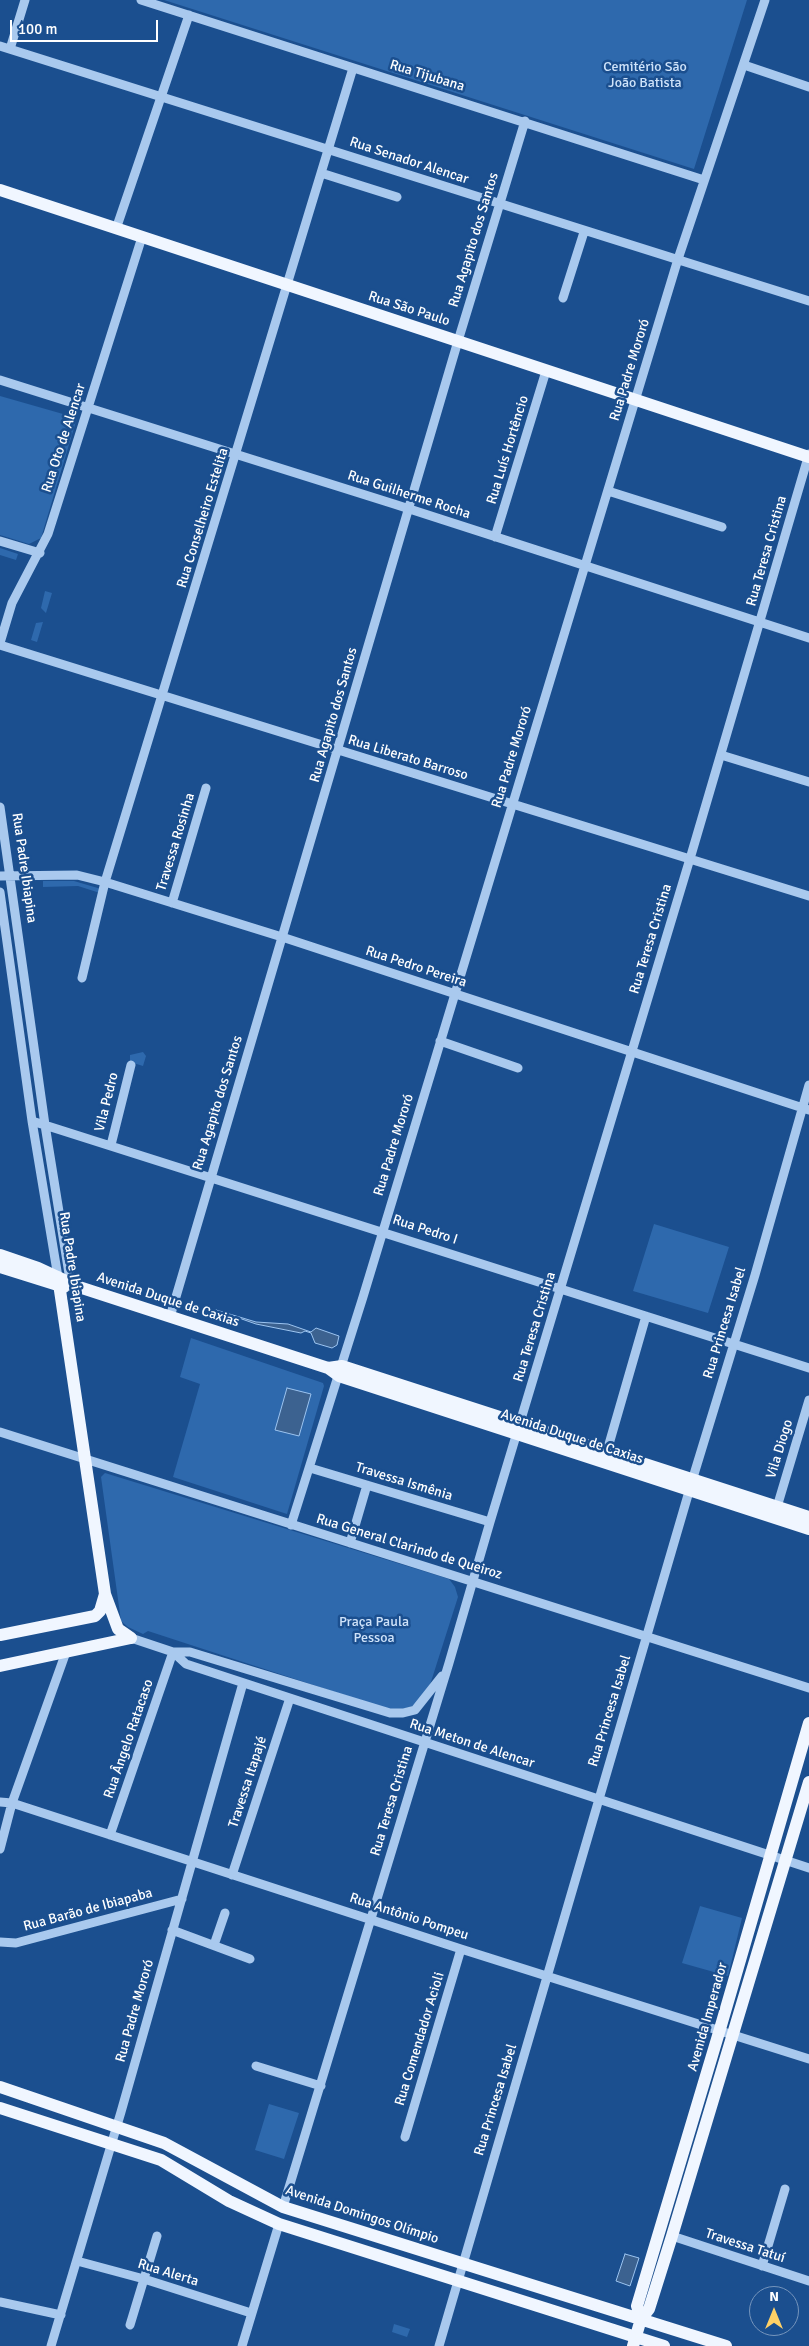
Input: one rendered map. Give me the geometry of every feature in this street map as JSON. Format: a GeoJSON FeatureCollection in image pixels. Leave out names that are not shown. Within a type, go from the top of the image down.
{"type":"FeatureCollection","features":[{"type":"Feature","properties":{"kind":"main road","name":"Rua São Paulo"},"geometry":{"type":"LineString","coordinates":[[0,190],[809,456]]}},
{"type":"Feature","properties":{"kind":"main road","name":"Avenida Duque de Caxias"},"geometry":{"type":"LineString","coordinates":[[0,1255],[38,1268],[65,1284]]}},
{"type":"Feature","properties":{"kind":"main road","name":"Avenida Duque de Caxias"},"geometry":{"type":"LineString","coordinates":[[0,1267],[65,1284],[170,1316],[691,1485],[809,1517]]}},
{"type":"Feature","properties":{"kind":"main road","name":"Rua Padre Ibiapina"},"geometry":{"type":"LineString","coordinates":[[65,1284],[85,1459],[104,1594],[118,1629],[131,1638]]}},
{"type":"Feature","properties":{"kind":"main road","name":"Avenida Duque de Caxias"},"geometry":{"type":"LineString","coordinates":[[518,1430],[607,1452],[809,1529]]}},
{"type":"Feature","properties":{"kind":"main road"},"geometry":{"type":"LineString","coordinates":[[0,1636],[95,1616],[100,1611],[104,1594]]}},
{"type":"Feature","properties":{"kind":"main road"},"geometry":{"type":"LineString","coordinates":[[0,1666],[131,1638]]}},
{"type":"Feature","properties":{"kind":"main road","name":"Avenida Imperador"},"geometry":{"type":"LineString","coordinates":[[635,2342],[641,2319],[649,2309],[672,2236],[727,2032],[770,1855],[809,1723]]}},
{"type":"Feature","properties":{"kind":"main road","name":"Avenida Imperador"},"geometry":{"type":"LineString","coordinates":[[641,2319],[637,2306],[786,1860],[809,1782]]}},
{"type":"Feature","properties":{"kind":"main road","name":"Avenida Domingos Olímpio"},"geometry":{"type":"LineString","coordinates":[[0,2087],[164,2143],[283,2207],[726,2346]]}},
{"type":"Feature","properties":{"kind":"main road"},"geometry":{"type":"LineString","coordinates":[[0,2108],[161,2160],[229,2201],[279,2224],[458,2280],[635,2342],[664,2346]]}},
{"type":"Feature","properties":{"kind":"street"},"geometry":{"type":"LineString","coordinates":[[10,49],[24,0]]}},
{"type":"Feature","properties":{"kind":"street","name":"Rua Tijubana"},"geometry":{"type":"LineString","coordinates":[[141,0],[525,121],[704,180]]}},
{"type":"Feature","properties":{"kind":"street","name":"Rua Padre Mororó"},"geometry":{"type":"LineString","coordinates":[[291,1525],[310,1468],[336,1370],[382,1231],[678,259],[765,0]]}},
{"type":"Feature","properties":{"kind":"street"},"geometry":{"type":"LineString","coordinates":[[116,229],[189,15]]}},
{"type":"Feature","properties":{"kind":"street","name":"Rua Senador Alencar"},"geometry":{"type":"LineString","coordinates":[[0,46],[584,232],[678,259],[809,301]]}},
{"type":"Feature","properties":{"kind":"street"},"geometry":{"type":"LineString","coordinates":[[744,65],[809,87]]}},
{"type":"Feature","properties":{"kind":"street","name":"Rua Conselheiro Estelita"},"geometry":{"type":"LineString","coordinates":[[82,978],[105,882],[237,455],[353,68]]}},
{"type":"Feature","properties":{"kind":"street","name":"Rua Agapito dos Santos"},"geometry":{"type":"LineString","coordinates":[[170,1316],[408,508],[525,121]]}},
{"type":"Feature","properties":{"kind":"street"},"geometry":{"type":"LineString","coordinates":[[321,173],[397,197]]}},
{"type":"Feature","properties":{"kind":"street"},"geometry":{"type":"LineString","coordinates":[[563,298],[584,232]]}},
{"type":"Feature","properties":{"kind":"street","name":"Rua Oto de Alencar"},"geometry":{"type":"LineString","coordinates":[[0,644],[12,603],[40,553],[142,237]]}},
{"type":"Feature","properties":{"kind":"street","name":"Rua Luís Hortêncio"},"geometry":{"type":"LineString","coordinates":[[495,537],[546,371]]}},
{"type":"Feature","properties":{"kind":"street","name":"Rua Guilherme Rocha"},"geometry":{"type":"LineString","coordinates":[[0,380],[408,508],[809,638]]}},
{"type":"Feature","properties":{"kind":"street","name":"Rua Teresa Cristina"},"geometry":{"type":"LineString","coordinates":[[283,2207],[448,1670],[490,1522],[690,860],[809,456]]}},
{"type":"Feature","properties":{"kind":"street"},"geometry":{"type":"LineString","coordinates":[[608,491],[722,527]]}},
{"type":"Feature","properties":{"kind":"street"},"geometry":{"type":"LineString","coordinates":[[0,541],[40,553]]}},
{"type":"Feature","properties":{"kind":"street","name":"Rua Liberato Barroso"},"geometry":{"type":"LineString","coordinates":[[0,644],[809,896]]}},
{"type":"Feature","properties":{"kind":"street"},"geometry":{"type":"LineString","coordinates":[[721,755],[809,782]]}},
{"type":"Feature","properties":{"kind":"street","name":"Travessa Rosinha"},"geometry":{"type":"LineString","coordinates":[[172,903],[206,788]]}},
{"type":"Feature","properties":{"kind":"street","name":"Rua Padre Ibiapina"},"geometry":{"type":"LineString","coordinates":[[0,807],[5,876],[45,1125],[65,1284]]}},
{"type":"Feature","properties":{"kind":"street","name":"Rua Pedro Pereira"},"geometry":{"type":"LineString","coordinates":[[5,876],[77,875],[105,882],[282,937],[805,1109]]}},
{"type":"Feature","properties":{"kind":"street","name":"Rua Padre Ibiapina"},"geometry":{"type":"LineString","coordinates":[[0,892],[32,1121],[65,1284]]}},
{"type":"Feature","properties":{"kind":"street"},"geometry":{"type":"LineString","coordinates":[[440,1041],[518,1068]]}},
{"type":"Feature","properties":{"kind":"street","name":"Vila Pedro"},"geometry":{"type":"LineString","coordinates":[[110,1145],[131,1065]]}},
{"type":"Feature","properties":{"kind":"street","name":"Rua Princesa Isabel"},"geometry":{"type":"LineString","coordinates":[[439,2346],[733,1343],[805,1109],[809,1085]]}},
{"type":"Feature","properties":{"kind":"street","name":"Rua Pedro I"},"geometry":{"type":"LineString","coordinates":[[32,1121],[809,1368]]}},
{"type":"Feature","properties":{"kind":"street"},"geometry":{"type":"LineString","coordinates":[[607,1452],[646,1316]]}},
{"type":"Feature","properties":{"kind":"street","name":"Vila Diogo"},"geometry":{"type":"LineString","coordinates":[[777,1507],[809,1400]]}},
{"type":"Feature","properties":{"kind":"street","name":"Rua General Clarindo de Queiroz"},"geometry":{"type":"LineString","coordinates":[[0,1432],[809,1688]]}},
{"type":"Feature","properties":{"kind":"street","name":"Travessa Ismênia"},"geometry":{"type":"LineString","coordinates":[[310,1468],[490,1522]]}},
{"type":"Feature","properties":{"kind":"street"},"geometry":{"type":"LineString","coordinates":[[350,1543],[367,1485]]}},
{"type":"Feature","properties":{"kind":"street","name":"Rua Meton de Alencar"},"geometry":{"type":"LineString","coordinates":[[131,1638],[173,1652],[186,1664],[809,1868]]}},
{"type":"Feature","properties":{"kind":"street"},"geometry":{"type":"LineString","coordinates":[[0,1849],[12,1803],[66,1652]]}},
{"type":"Feature","properties":{"kind":"street"},"geometry":{"type":"LineString","coordinates":[[173,1652],[190,1652],[390,1713],[415,1710],[428,1697],[448,1670]]}},
{"type":"Feature","properties":{"kind":"street","name":"Rua Ângelo Ratacaso"},"geometry":{"type":"LineString","coordinates":[[110,1834],[173,1652]]}},
{"type":"Feature","properties":{"kind":"street","name":"Rua Padre Mororó"},"geometry":{"type":"LineString","coordinates":[[51,2346],[112,2144],[243,1683]]}},
{"type":"Feature","properties":{"kind":"street","name":"Travessa Itapajé"},"geometry":{"type":"LineString","coordinates":[[232,1875],[290,1698]]}},
{"type":"Feature","properties":{"kind":"street","name":"Rua Antônio Pompeu"},"geometry":{"type":"LineString","coordinates":[[0,1802],[12,1803],[110,1834],[461,1949],[809,2058]]}},
{"type":"Feature","properties":{"kind":"street","name":"Rua Barão de Ibiapaba"},"geometry":{"type":"LineString","coordinates":[[0,1942],[16,1943],[182,1899]]}},
{"type":"Feature","properties":{"kind":"street"},"geometry":{"type":"LineString","coordinates":[[214,1945],[225,1913]]}},
{"type":"Feature","properties":{"kind":"street"},"geometry":{"type":"LineString","coordinates":[[172,1930],[250,1959]]}},
{"type":"Feature","properties":{"kind":"street","name":"Rua Comendador Acioli"},"geometry":{"type":"LineString","coordinates":[[405,2137],[461,1949]]}},
{"type":"Feature","properties":{"kind":"street"},"geometry":{"type":"LineString","coordinates":[[256,2066],[321,2086]]}},
{"type":"Feature","properties":{"kind":"street"},"geometry":{"type":"LineString","coordinates":[[762,2266],[785,2189]]}},
{"type":"Feature","properties":{"kind":"street"},"geometry":{"type":"LineString","coordinates":[[242,2346],[279,2224]]}},
{"type":"Feature","properties":{"kind":"street"},"geometry":{"type":"LineString","coordinates":[[130,2325],[157,2236]]}},
{"type":"Feature","properties":{"kind":"street","name":"Travessa Tatuí"},"geometry":{"type":"LineString","coordinates":[[672,2236],[809,2281]]}},
{"type":"Feature","properties":{"kind":"street","name":"Rua Alerta"},"geometry":{"type":"LineString","coordinates":[[77,2261],[144,2279],[251,2313]]}},
{"type":"Feature","properties":{"kind":"street"},"geometry":{"type":"LineString","coordinates":[[0,2302],[60,2315]]}},
{"type":"Feature","properties":{"kind":"green space","name":"Cemitério São João Batista"},"geometry":{"type":"Polygon","coordinates":[[[164,0],[747,0],[694,169],[164,0]]]}},
{"type":"Feature","properties":{"kind":"green space"},"geometry":{"type":"Polygon","coordinates":[[[0,396],[77,418],[41,538],[29,544],[0,535],[0,396]]]}},
{"type":"Feature","properties":{"kind":"green space"},"geometry":{"type":"Polygon","coordinates":[[[0,548],[18,554],[16,560],[0,555],[0,548]]]}},
{"type":"Feature","properties":{"kind":"green space"},"geometry":{"type":"Polygon","coordinates":[[[45,591],[52,593],[46,613],[41,608],[45,591]]]}},
{"type":"Feature","properties":{"kind":"green space"},"geometry":{"type":"Polygon","coordinates":[[[43,622],[37,642],[31,640],[36,623],[43,622]]]}},
{"type":"Feature","properties":{"kind":"green space"},"geometry":{"type":"Polygon","coordinates":[[[43,881],[74,881],[101,889],[100,893],[78,886],[43,887],[43,881]]]}},
{"type":"Feature","properties":{"kind":"green space"},"geometry":{"type":"Polygon","coordinates":[[[143,1052],[146,1056],[143,1066],[130,1062],[130,1055],[143,1052]]]}},
{"type":"Feature","properties":{"kind":"green space"},"geometry":{"type":"Polygon","coordinates":[[[654,1224],[729,1247],[708,1313],[633,1291],[654,1224]]]}},
{"type":"Feature","properties":{"kind":"green space"},"geometry":{"type":"Polygon","coordinates":[[[191,1338],[323,1383],[324,1386],[287,1514],[173,1477],[200,1384],[180,1377],[191,1338]]]}},
{"type":"Feature","properties":{"kind":"green space","name":"Praça Paula Pessoa"},"geometry":{"type":"Polygon","coordinates":[[[105,1473],[449,1579],[455,1587],[458,1597],[429,1688],[413,1706],[400,1710],[387,1709],[148,1631],[143,1634],[128,1627],[121,1621],[101,1477],[105,1473]]]}},
{"type":"Feature","properties":{"kind":"green space"},"geometry":{"type":"Polygon","coordinates":[[[700,1906],[742,1918],[728,1976],[682,1963],[700,1906]]]}},
{"type":"Feature","properties":{"kind":"green space"},"geometry":{"type":"Polygon","coordinates":[[[269,2104],[299,2113],[284,2159],[255,2150],[269,2104]]]}},
{"type":"Feature","properties":{"kind":"green space"},"geometry":{"type":"Polygon","coordinates":[[[394,2324],[410,2329],[407,2337],[392,2332],[394,2324]]]}},
{"type":"Feature","properties":{"kind":"shaded area"},"geometry":{"type":"Polygon","coordinates":[[[216,1310],[256,1322],[288,1324],[311,1332],[316,1328],[339,1336],[337,1345],[332,1348],[315,1343],[311,1333],[305,1331],[301,1333],[256,1324],[216,1310]]]}},
{"type":"Feature","properties":{"kind":"shaded area"},"geometry":{"type":"Polygon","coordinates":[[[287,1388],[311,1394],[299,1436],[275,1430],[287,1388]]]}},
{"type":"Feature","properties":{"kind":"shaded area"},"geometry":{"type":"Polygon","coordinates":[[[625,2254],[639,2258],[630,2286],[616,2281],[625,2254]]]}}]}
